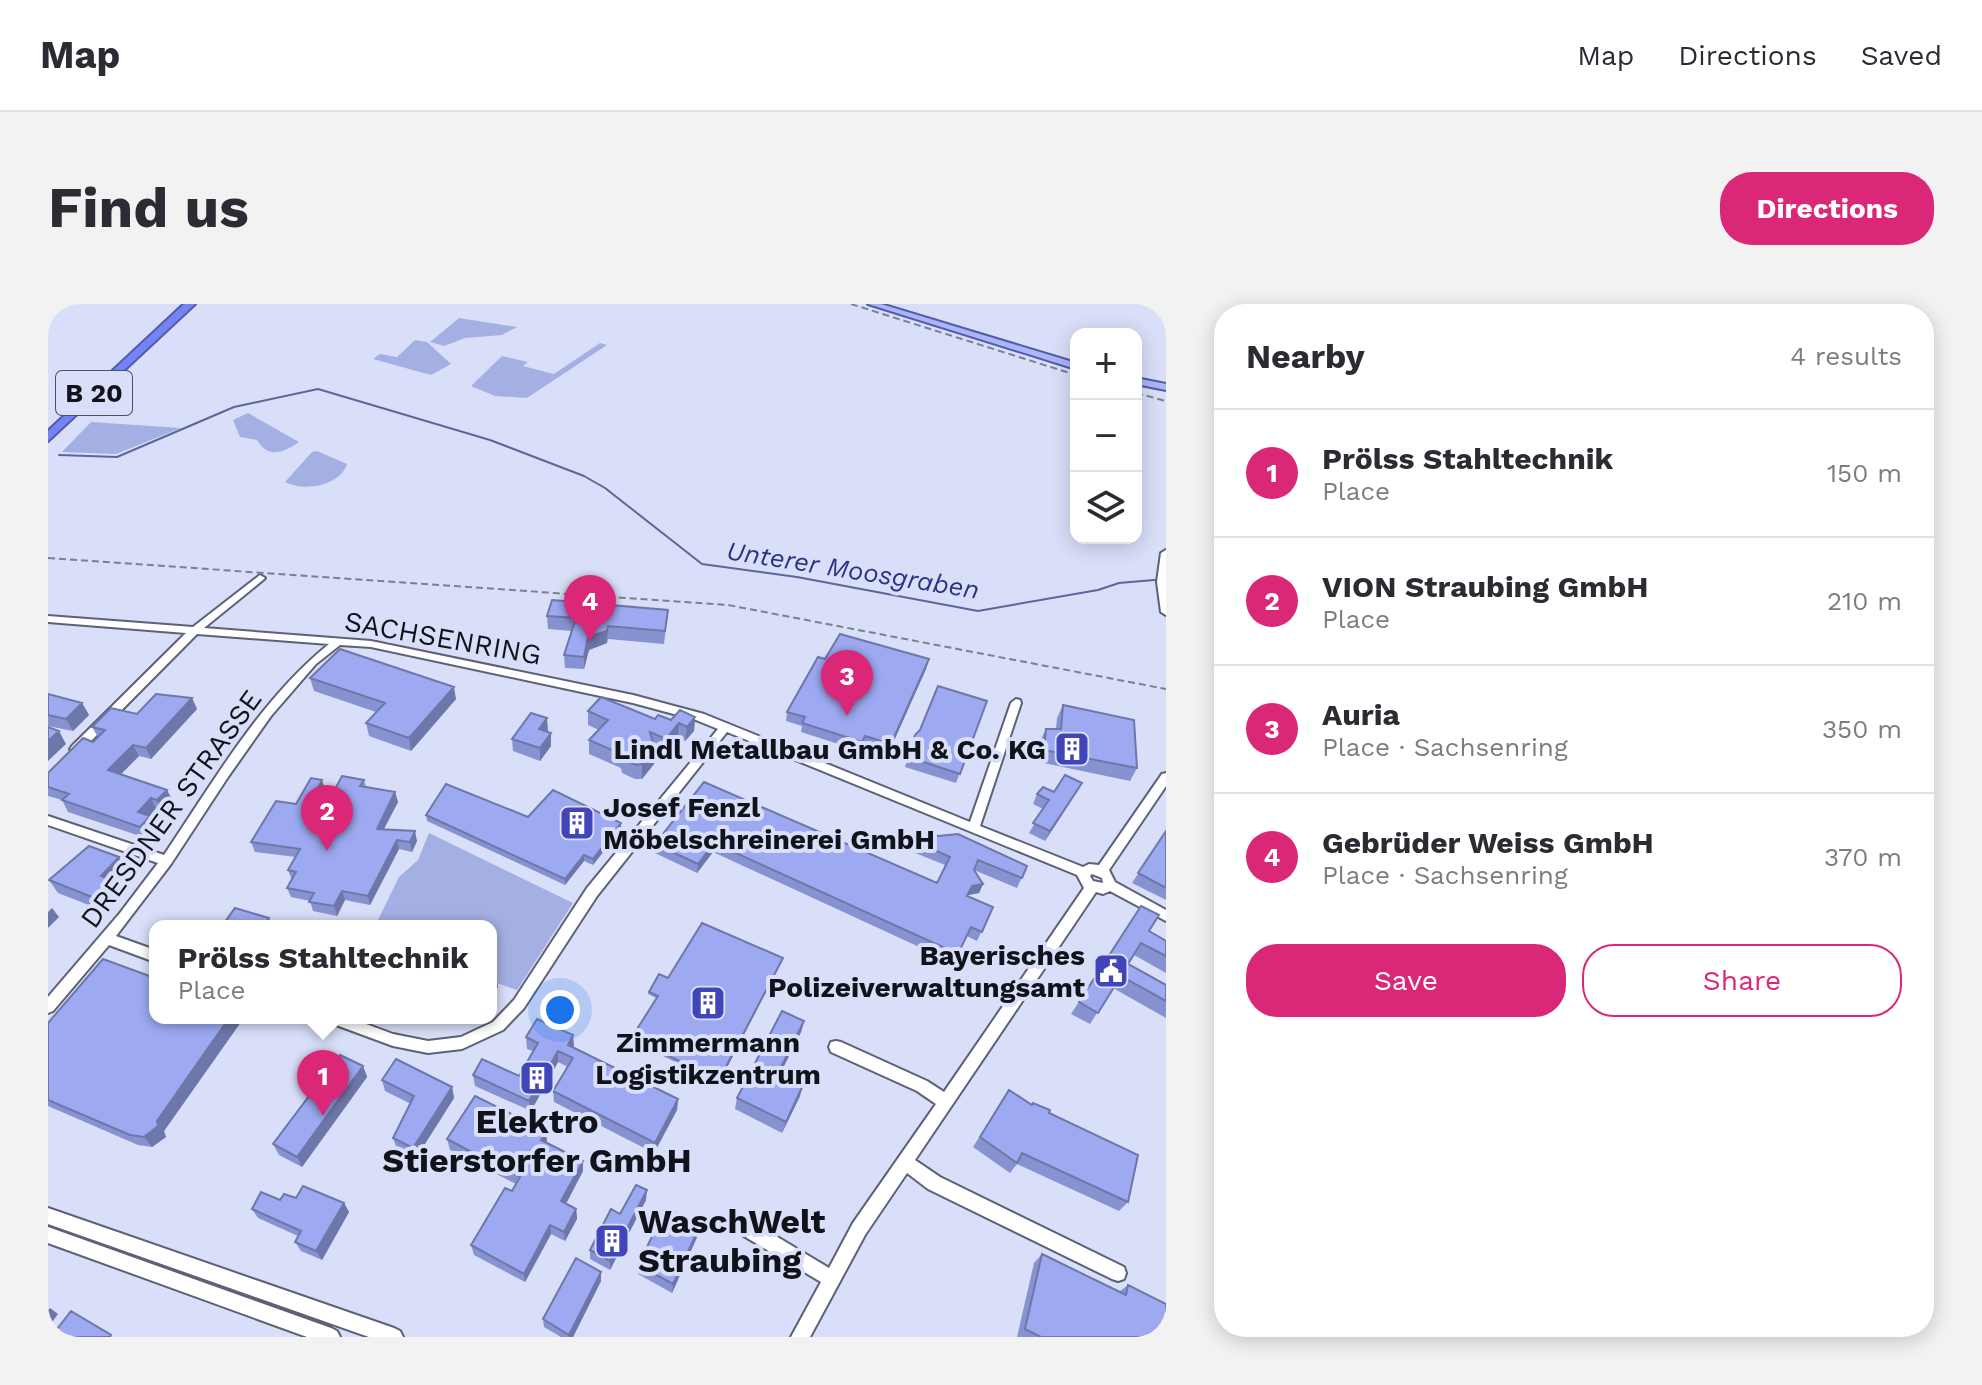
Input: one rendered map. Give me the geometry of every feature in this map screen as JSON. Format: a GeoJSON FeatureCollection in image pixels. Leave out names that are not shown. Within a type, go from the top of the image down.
{"type":"FeatureCollection","features":[{"type":"Feature","properties":{"kind":"highway","name":"B 20"},"geometry":{"type":"LineString","coordinates":[[48,437],[190,304]]}},
{"type":"Feature","properties":{"kind":"main road"},"geometry":{"type":"LineString","coordinates":[[872,304],[1070,364]]}},
{"type":"Feature","properties":{"kind":"main road"},"geometry":{"type":"LineString","coordinates":[[1142,382],[1166,387]]}},
{"type":"Feature","properties":{"kind":"street"},"geometry":{"type":"LineString","coordinates":[[1166,553],[1162,582],[1166,612]]}},
{"type":"Feature","properties":{"kind":"street"},"geometry":{"type":"LineString","coordinates":[[69,755],[198,629],[260,578]]}},
{"type":"Feature","properties":{"kind":"street","name":"SACHSENRING"},"geometry":{"type":"LineString","coordinates":[[48,619],[371,644],[676,709],[973,829],[1088,880]]}},
{"type":"Feature","properties":{"kind":"street","name":"DRESDNER STRASSE"},"geometry":{"type":"LineString","coordinates":[[48,1007],[108,939],[167,861],[265,717],[297,679],[336,643]]}},
{"type":"Feature","properties":{"kind":"street"},"geometry":{"type":"LineString","coordinates":[[973,829],[1016,703]]}},
{"type":"Feature","properties":{"kind":"street"},"geometry":{"type":"LineString","coordinates":[[349,1024],[393,1040],[428,1047],[462,1043],[498,1026],[519,1004],[592,892],[725,728]]}},
{"type":"Feature","properties":{"kind":"street"},"geometry":{"type":"LineString","coordinates":[[1102,871],[1166,777]]}},
{"type":"Feature","properties":{"kind":"street"},"geometry":{"type":"LineString","coordinates":[[48,820],[167,861]]}},
{"type":"Feature","properties":{"kind":"street"},"geometry":{"type":"LineString","coordinates":[[800,1337],[830,1278],[1095,869],[1109,878],[1110,885]]}},
{"type":"Feature","properties":{"kind":"street"},"geometry":{"type":"LineString","coordinates":[[1088,880],[1103,889],[1110,885]]}},
{"type":"Feature","properties":{"kind":"street"},"geometry":{"type":"LineString","coordinates":[[1110,885],[1166,916]]}},
{"type":"Feature","properties":{"kind":"street"},"geometry":{"type":"LineString","coordinates":[[108,939],[149,954]]}},
{"type":"Feature","properties":{"kind":"street"},"geometry":{"type":"LineString","coordinates":[[836,1047],[922,1086],[946,1102]]}},
{"type":"Feature","properties":{"kind":"street"},"geometry":{"type":"LineString","coordinates":[[905,1162],[934,1183],[1118,1273]]}},
{"type":"Feature","properties":{"kind":"street"},"geometry":{"type":"LineString","coordinates":[[48,1216],[394,1337]]}},
{"type":"Feature","properties":{"kind":"street"},"geometry":{"type":"LineString","coordinates":[[743,1226],[830,1278]]}},
{"type":"Feature","properties":{"kind":"street"},"geometry":{"type":"LineString","coordinates":[[48,1235],[331,1337]]}},
{"type":"Feature","properties":{"kind":"shaded area"},"geometry":{"type":"Polygon","coordinates":[[[459,318],[517,327],[502,335],[465,338],[444,346],[430,342],[459,318]]]}},
{"type":"Feature","properties":{"kind":"shaded area"},"geometry":{"type":"Polygon","coordinates":[[[415,340],[427,342],[451,364],[431,375],[373,359],[380,354],[397,357],[415,340]]]}},
{"type":"Feature","properties":{"kind":"shaded area"},"geometry":{"type":"Polygon","coordinates":[[[600,343],[607,345],[527,398],[495,396],[471,386],[502,356],[528,362],[523,366],[554,374],[600,343]]]}},
{"type":"Feature","properties":{"kind":"shaded area"},"geometry":{"type":"Polygon","coordinates":[[[248,413],[299,442],[288,449],[271,452],[257,440],[240,437],[233,420],[248,413]]]}},
{"type":"Feature","properties":{"kind":"shaded area"},"geometry":{"type":"Polygon","coordinates":[[[91,422],[181,428],[116,454],[62,452],[91,422]]]}},
{"type":"Feature","properties":{"kind":"shaded area"},"geometry":{"type":"Polygon","coordinates":[[[317,451],[347,464],[343,472],[320,485],[302,486],[285,482],[312,452],[317,451]]]}},
{"type":"Feature","properties":{"kind":"shaded area"},"geometry":{"type":"Polygon","coordinates":[[[429,833],[573,903],[517,990],[497,983],[497,920],[378,920],[399,877],[418,860],[429,833]]]}},
{"type":"Feature","properties":{"kind":"building"},"geometry":{"type":"Polygon","coordinates":[[[552,600],[668,610],[665,631],[608,626],[607,631],[588,637],[584,657],[564,655],[576,618],[547,616],[552,600]]]}},
{"type":"Feature","properties":{"kind":"building"},"geometry":{"type":"Polygon","coordinates":[[[840,634],[929,659],[891,744],[865,736],[862,742],[802,723],[805,717],[787,712],[818,657],[825,659],[840,634]]]}},
{"type":"Feature","properties":{"kind":"building"},"geometry":{"type":"Polygon","coordinates":[[[340,649],[454,687],[409,738],[366,723],[385,703],[310,678],[340,649]]]}},
{"type":"Feature","properties":{"kind":"building"},"geometry":{"type":"Polygon","coordinates":[[[938,686],[987,701],[960,774],[908,757],[938,686]]]}},
{"type":"Feature","properties":{"kind":"building"},"geometry":{"type":"Polygon","coordinates":[[[48,694],[82,703],[66,719],[48,715],[48,694]]]}},
{"type":"Feature","properties":{"kind":"building"},"geometry":{"type":"Polygon","coordinates":[[[156,694],[192,698],[146,748],[133,745],[108,770],[167,790],[157,800],[151,798],[138,812],[150,816],[140,827],[62,800],[69,794],[48,787],[48,773],[83,738],[93,742],[105,730],[92,727],[111,708],[137,714],[156,694]]]}},
{"type":"Feature","properties":{"kind":"building"},"geometry":{"type":"Polygon","coordinates":[[[601,697],[655,719],[658,715],[671,720],[680,710],[695,717],[687,727],[679,723],[666,739],[650,732],[655,750],[642,764],[636,765],[622,759],[621,754],[589,740],[608,720],[588,711],[601,697]]]}},
{"type":"Feature","properties":{"kind":"building"},"geometry":{"type":"Polygon","coordinates":[[[1063,705],[1134,720],[1137,768],[1044,750],[1046,729],[1061,729],[1063,705]]]}},
{"type":"Feature","properties":{"kind":"building"},"geometry":{"type":"Polygon","coordinates":[[[531,713],[547,718],[539,729],[551,733],[540,748],[512,739],[531,713]]]}},
{"type":"Feature","properties":{"kind":"building"},"geometry":{"type":"Polygon","coordinates":[[[48,727],[59,731],[48,741],[48,727]]]}},
{"type":"Feature","properties":{"kind":"building"},"geometry":{"type":"Polygon","coordinates":[[[1065,775],[1082,783],[1050,831],[1033,823],[1049,800],[1037,794],[1043,787],[1054,792],[1065,775]]]}},
{"type":"Feature","properties":{"kind":"building"},"geometry":{"type":"Polygon","coordinates":[[[342,776],[364,780],[360,786],[395,792],[377,829],[415,831],[410,842],[397,840],[368,896],[342,891],[334,906],[309,902],[314,893],[287,888],[296,872],[288,870],[300,849],[251,842],[276,801],[296,804],[311,778],[322,780],[318,788],[334,791],[342,776]]]}},
{"type":"Feature","properties":{"kind":"building"},"geometry":{"type":"Polygon","coordinates":[[[704,782],[937,883],[950,857],[917,842],[923,830],[938,836],[958,834],[1027,866],[1022,878],[978,860],[974,870],[983,884],[972,886],[967,896],[993,907],[982,932],[971,927],[958,954],[714,843],[698,864],[655,844],[704,782]]]}},
{"type":"Feature","properties":{"kind":"building"},"geometry":{"type":"Polygon","coordinates":[[[446,784],[528,817],[553,790],[621,823],[593,859],[584,855],[565,879],[426,815],[446,784]]]}},
{"type":"Feature","properties":{"kind":"building"},"geometry":{"type":"Polygon","coordinates":[[[1166,831],[1166,888],[1138,873],[1166,831]]]}},
{"type":"Feature","properties":{"kind":"building"},"geometry":{"type":"Polygon","coordinates":[[[89,846],[119,857],[101,876],[113,881],[97,899],[49,880],[89,846]]]}},
{"type":"Feature","properties":{"kind":"building"},"geometry":{"type":"Polygon","coordinates":[[[1141,906],[1159,915],[1149,931],[1166,941],[1166,956],[1141,943],[1128,964],[1166,985],[1166,1001],[1121,976],[1098,1013],[1079,1002],[1141,906]]]}},
{"type":"Feature","properties":{"kind":"building"},"geometry":{"type":"Polygon","coordinates":[[[235,908],[269,918],[268,920],[226,920],[235,908]]]}},
{"type":"Feature","properties":{"kind":"building","name":"Zimmermann Logistikzentrum"},"geometry":{"type":"Polygon","coordinates":[[[702,923],[783,958],[719,1080],[642,1043],[637,1029],[658,996],[649,992],[659,974],[668,978],[702,923]]]}},
{"type":"Feature","properties":{"kind":"building"},"geometry":{"type":"Polygon","coordinates":[[[103,959],[149,976],[149,1024],[225,1024],[157,1121],[158,1126],[144,1137],[130,1135],[48,1100],[48,1023],[103,959]]]}},
{"type":"Feature","properties":{"kind":"building"},"geometry":{"type":"Polygon","coordinates":[[[782,1011],[804,1021],[778,1073],[803,1085],[786,1122],[737,1098],[782,1011]]]}},
{"type":"Feature","properties":{"kind":"building"},"geometry":{"type":"Polygon","coordinates":[[[537,1019],[573,1035],[568,1045],[678,1099],[655,1143],[553,1091],[573,1058],[558,1051],[529,1101],[473,1075],[482,1059],[519,1076],[538,1043],[526,1037],[537,1019]]]}},
{"type":"Feature","properties":{"kind":"building"},"geometry":{"type":"Polygon","coordinates":[[[340,1055],[363,1066],[297,1157],[273,1144],[340,1055]]]}},
{"type":"Feature","properties":{"kind":"building"},"geometry":{"type":"Polygon","coordinates":[[[396,1059],[452,1087],[413,1148],[393,1138],[414,1096],[382,1080],[396,1059]]]}},
{"type":"Feature","properties":{"kind":"building"},"geometry":{"type":"Polygon","coordinates":[[[1009,1090],[1032,1105],[1050,1110],[1049,1113],[1138,1155],[1128,1202],[1022,1153],[1017,1163],[980,1137],[1009,1090]]]}},
{"type":"Feature","properties":{"kind":"building"},"geometry":{"type":"Polygon","coordinates":[[[475,1096],[546,1131],[541,1140],[583,1161],[561,1201],[576,1209],[564,1232],[550,1225],[524,1274],[471,1245],[505,1188],[512,1191],[520,1177],[447,1139],[475,1096]]]}},
{"type":"Feature","properties":{"kind":"building","name":"WaschWelt Straubing"},"geometry":{"type":"Polygon","coordinates":[[[636,1185],[647,1190],[610,1261],[590,1250],[611,1209],[620,1214],[636,1185]]]}},
{"type":"Feature","properties":{"kind":"building"},"geometry":{"type":"Polygon","coordinates":[[[303,1186],[344,1203],[316,1251],[295,1242],[301,1231],[252,1209],[261,1192],[280,1200],[284,1194],[296,1198],[303,1186]]]}},
{"type":"Feature","properties":{"kind":"building"},"geometry":{"type":"Polygon","coordinates":[[[666,1208],[700,1226],[673,1284],[638,1265],[666,1208]]]}},
{"type":"Feature","properties":{"kind":"building"},"geometry":{"type":"Polygon","coordinates":[[[1042,1254],[1126,1295],[1128,1285],[1166,1304],[1166,1337],[1041,1337],[1025,1329],[1042,1254]]]}},
{"type":"Feature","properties":{"kind":"building"},"geometry":{"type":"Polygon","coordinates":[[[576,1258],[601,1272],[569,1335],[543,1319],[576,1258]]]}},
{"type":"Feature","properties":{"kind":"building"},"geometry":{"type":"Polygon","coordinates":[[[71,1311],[111,1335],[110,1337],[51,1337],[71,1311]]]}},
{"type":"Feature","properties":{"kind":"waterway","name":"Unterer Moosgraben"},"geometry":{"type":"LineString","coordinates":[[59,455],[117,457],[234,407],[318,389],[490,440],[584,476],[605,488],[702,564],[797,577],[978,611],[1098,590],[1119,583],[1166,579]]}},
{"type":"Feature","properties":{"kind":"railway"},"geometry":{"type":"LineString","coordinates":[[851,304],[1070,373]]}},
{"type":"Feature","properties":{"kind":"railway"},"geometry":{"type":"LineString","coordinates":[[1142,395],[1166,401]]}},
{"type":"Feature","properties":{"kind":"railway"},"geometry":{"type":"LineString","coordinates":[[48,558],[728,605],[1166,689]]}},
{"type":"Feature","properties":{"kind":"place","name":"Gebrüder Weiss GmbH"},"geometry":{"type":"Point","coordinates":[590,641]}},
{"type":"Feature","properties":{"kind":"place","name":"Auria"},"geometry":{"type":"Point","coordinates":[847,716]}},
{"type":"Feature","properties":{"kind":"place","name":"Lindl Metallbau GmbH & Co. KG"},"geometry":{"type":"Point","coordinates":[1072,749]}},
{"type":"Feature","properties":{"kind":"place","name":"Josef Fenzl Möbelschreinerei GmbH"},"geometry":{"type":"Point","coordinates":[577,823]}},
{"type":"Feature","properties":{"kind":"place","name":"VION Straubing GmbH"},"geometry":{"type":"Point","coordinates":[327,851]}},
{"type":"Feature","properties":{"kind":"place","name":"Bayerisches Polizeiverwaltungsamt"},"geometry":{"type":"Point","coordinates":[1111,971]}},
{"type":"Feature","properties":{"kind":"place","name":"Zimmermann Logistikzentrum"},"geometry":{"type":"Point","coordinates":[708,1003]}},
{"type":"Feature","properties":{"kind":"place","name":"Elektro Stierstorfer GmbH"},"geometry":{"type":"Point","coordinates":[537,1078]}},
{"type":"Feature","properties":{"kind":"place","name":"Prölss Stahltechnik"},"geometry":{"type":"Point","coordinates":[323,1116]}},
{"type":"Feature","properties":{"kind":"place","name":"WaschWelt Straubing"},"geometry":{"type":"Point","coordinates":[612,1241]}}]}
